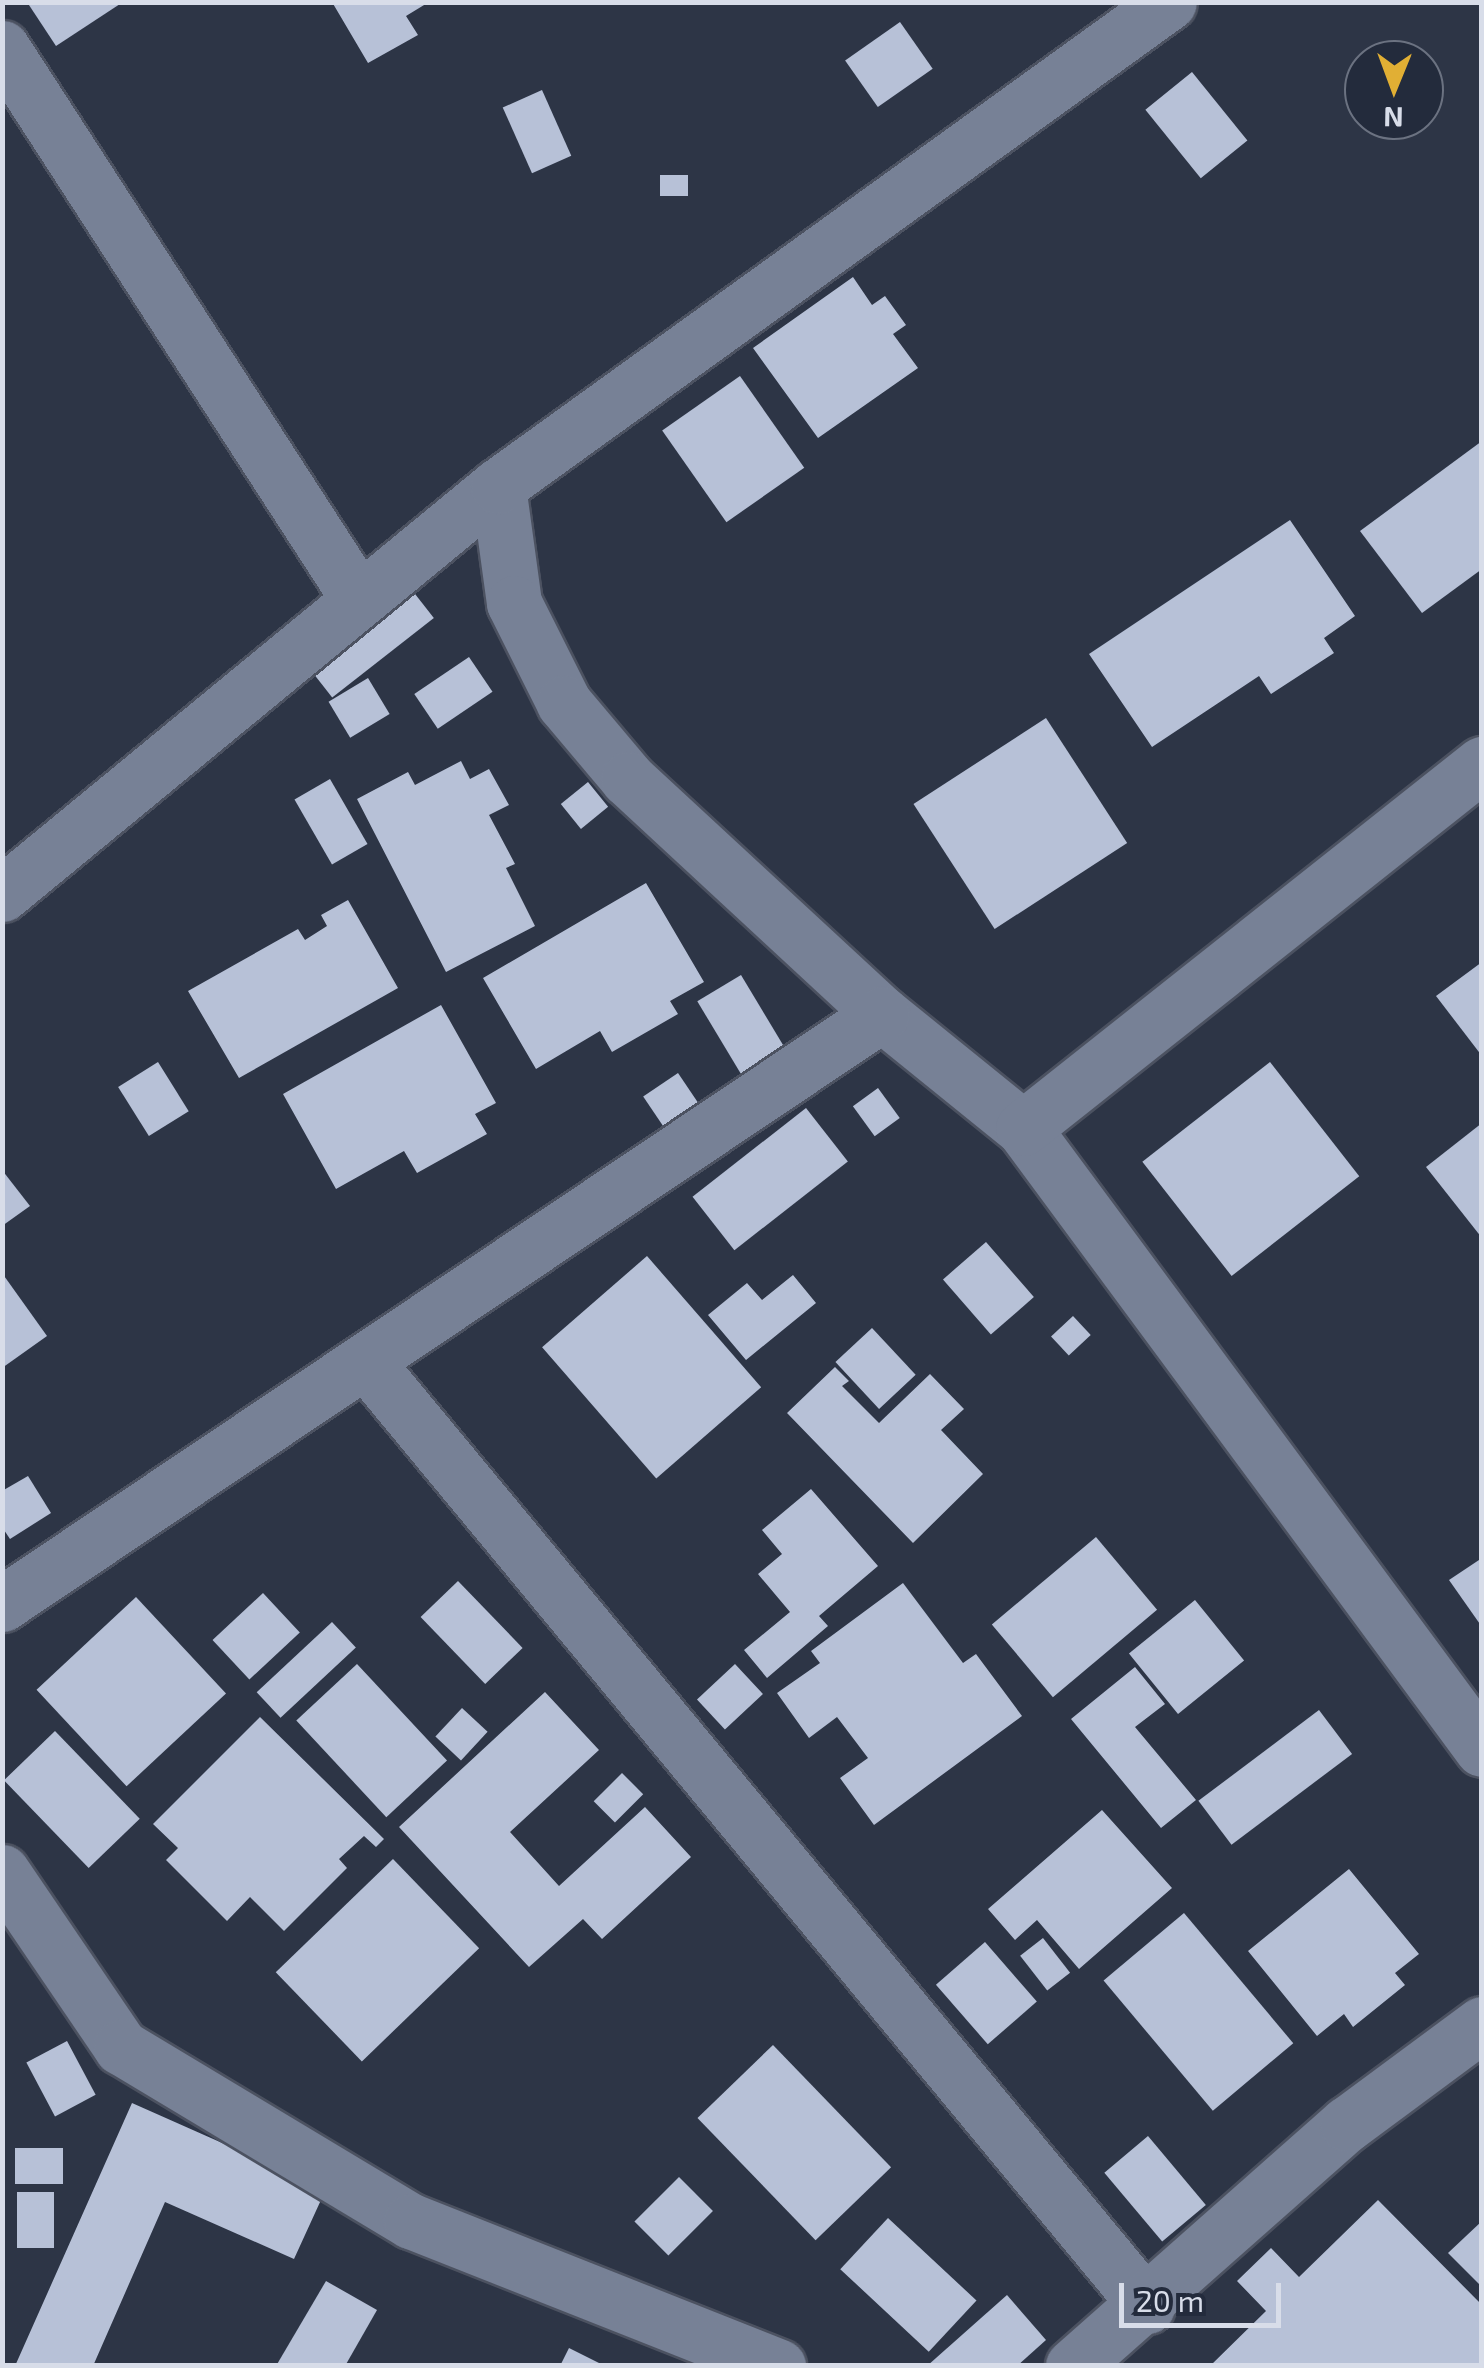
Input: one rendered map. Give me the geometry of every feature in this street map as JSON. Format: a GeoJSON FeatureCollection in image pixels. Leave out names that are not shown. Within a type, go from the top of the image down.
{"type":"FeatureCollection","features":[{"type":"Feature","properties":{"kind":"street"},"geometry":{"type":"LineString","coordinates":[[2,894],[498,486],[1170,2]]}},
{"type":"Feature","properties":{"kind":"street"},"geometry":{"type":"LineString","coordinates":[[2,48],[358,598]]}},
{"type":"Feature","properties":{"kind":"street"},"geometry":{"type":"LineString","coordinates":[[498,486],[514,603],[564,703],[628,780],[882,1014],[1023,1128],[1482,1749]]}},
{"type":"Feature","properties":{"kind":"street"},"geometry":{"type":"LineString","coordinates":[[1023,1128],[1482,764]]}},
{"type":"Feature","properties":{"kind":"street"},"geometry":{"type":"LineString","coordinates":[[2,1604],[368,1363],[882,1014]]}},
{"type":"Feature","properties":{"kind":"street"},"geometry":{"type":"LineString","coordinates":[[368,1363],[1147,2306]]}},
{"type":"Feature","properties":{"kind":"street"},"geometry":{"type":"LineString","coordinates":[[2,1872],[121,2048],[411,2221],[778,2366]]}},
{"type":"Feature","properties":{"kind":"street"},"geometry":{"type":"LineString","coordinates":[[1072,2366],[1147,2306],[1347,2124],[1482,2024]]}},
{"type":"Feature","properties":{"kind":"building"},"geometry":{"type":"Polygon","coordinates":[[[27,2],[123,2],[56,46],[27,2]]]}},
{"type":"Feature","properties":{"kind":"building"},"geometry":{"type":"Polygon","coordinates":[[[332,2],[429,2],[406,16],[418,35],[368,63],[332,2]]]}},
{"type":"Feature","properties":{"kind":"building"},"geometry":{"type":"Polygon","coordinates":[[[900,22],[933,69],[878,107],[845,60],[900,22]]]}},
{"type":"Feature","properties":{"kind":"building"},"geometry":{"type":"Polygon","coordinates":[[[1192,72],[1247,140],[1201,178],[1145,110],[1192,72]]]}},
{"type":"Feature","properties":{"kind":"building"},"geometry":{"type":"Polygon","coordinates":[[[542,90],[571,156],[532,173],[503,107],[542,90]]]}},
{"type":"Feature","properties":{"kind":"building"},"geometry":{"type":"Polygon","coordinates":[[[660,175],[688,175],[688,196],[660,196],[660,175]]]}},
{"type":"Feature","properties":{"kind":"building"},"geometry":{"type":"Polygon","coordinates":[[[853,277],[872,305],[885,296],[906,325],[893,334],[918,368],[818,438],[753,348],[853,277]]]}},
{"type":"Feature","properties":{"kind":"building"},"geometry":{"type":"Polygon","coordinates":[[[740,376],[804,468],[726,522],[662,430],[740,376]]]}},
{"type":"Feature","properties":{"kind":"building"},"geometry":{"type":"Polygon","coordinates":[[[1482,441],[1482,569],[1422,613],[1360,531],[1482,441]]]}},
{"type":"Feature","properties":{"kind":"building"},"geometry":{"type":"Polygon","coordinates":[[[1290,520],[1355,616],[1324,638],[1334,653],[1271,694],[1259,676],[1152,747],[1089,654],[1290,520]]]}},
{"type":"Feature","properties":{"kind":"building"},"geometry":{"type":"Polygon","coordinates":[[[408,585],[434,618],[332,698],[306,664],[408,585]]]}},
{"type":"Feature","properties":{"kind":"building"},"geometry":{"type":"Polygon","coordinates":[[[469,657],[492,692],[438,729],[414,694],[469,657]]]}},
{"type":"Feature","properties":{"kind":"building"},"geometry":{"type":"Polygon","coordinates":[[[368,678],[390,714],[350,738],[329,702],[368,678]]]}},
{"type":"Feature","properties":{"kind":"building"},"geometry":{"type":"Polygon","coordinates":[[[1046,718],[1127,843],[995,929],[913,804],[1046,718]]]}},
{"type":"Feature","properties":{"kind":"building"},"geometry":{"type":"Polygon","coordinates":[[[461,761],[470,779],[489,769],[509,805],[489,815],[515,864],[506,868],[535,926],[446,972],[357,799],[408,772],[415,785],[461,761]]]}},
{"type":"Feature","properties":{"kind":"building"},"geometry":{"type":"Polygon","coordinates":[[[330,779],[368,844],[332,864],[294,800],[330,779]]]}},
{"type":"Feature","properties":{"kind":"building"},"geometry":{"type":"Polygon","coordinates":[[[588,782],[608,807],[581,829],[561,804],[588,782]]]}},
{"type":"Feature","properties":{"kind":"building"},"geometry":{"type":"Polygon","coordinates":[[[646,883],[704,982],[670,1001],[678,1014],[612,1052],[600,1031],[536,1069],[483,978],[646,883]]]}},
{"type":"Feature","properties":{"kind":"building"},"geometry":{"type":"Polygon","coordinates":[[[348,900],[398,988],[239,1078],[188,991],[298,929],[305,940],[327,926],[321,915],[348,900]]]}},
{"type":"Feature","properties":{"kind":"building"},"geometry":{"type":"Polygon","coordinates":[[[1482,962],[1482,1056],[1436,996],[1482,962]]]}},
{"type":"Feature","properties":{"kind":"building"},"geometry":{"type":"Polygon","coordinates":[[[741,975],[788,1053],[744,1079],[697,1001],[741,975]]]}},
{"type":"Feature","properties":{"kind":"building"},"geometry":{"type":"Polygon","coordinates":[[[441,1005],[496,1103],[475,1114],[487,1134],[417,1173],[404,1151],[336,1189],[283,1094],[441,1005]]]}},
{"type":"Feature","properties":{"kind":"building"},"geometry":{"type":"Polygon","coordinates":[[[158,1062],[189,1111],[149,1136],[118,1087],[158,1062]]]}},
{"type":"Feature","properties":{"kind":"building"},"geometry":{"type":"Polygon","coordinates":[[[1270,1062],[1359,1176],[1232,1276],[1142,1162],[1270,1062]]]}},
{"type":"Feature","properties":{"kind":"building"},"geometry":{"type":"Polygon","coordinates":[[[678,1073],[708,1118],[673,1141],[643,1096],[678,1073]]]}},
{"type":"Feature","properties":{"kind":"building"},"geometry":{"type":"Polygon","coordinates":[[[878,1088],[900,1118],[875,1136],[853,1106],[878,1088]]]}},
{"type":"Feature","properties":{"kind":"building"},"geometry":{"type":"Polygon","coordinates":[[[806,1108],[848,1162],[734,1250],[693,1197],[806,1108]]]}},
{"type":"Feature","properties":{"kind":"building"},"geometry":{"type":"Polygon","coordinates":[[[1482,1123],[1482,1238],[1426,1167],[1482,1123]]]}},
{"type":"Feature","properties":{"kind":"building"},"geometry":{"type":"Polygon","coordinates":[[[2,1170],[30,1206],[2,1226],[2,1170]]]}},
{"type":"Feature","properties":{"kind":"building"},"geometry":{"type":"Polygon","coordinates":[[[986,1242],[1034,1297],[991,1334],[943,1279],[986,1242]]]}},
{"type":"Feature","properties":{"kind":"building"},"geometry":{"type":"Polygon","coordinates":[[[647,1256],[761,1387],[656,1479],[542,1347],[647,1256]]]}},
{"type":"Feature","properties":{"kind":"building"},"geometry":{"type":"Polygon","coordinates":[[[2,1273],[47,1336],[2,1368],[2,1273]]]}},
{"type":"Feature","properties":{"kind":"building"},"geometry":{"type":"Polygon","coordinates":[[[793,1275],[816,1303],[746,1360],[708,1315],[747,1283],[762,1300],[793,1275]]]}},
{"type":"Feature","properties":{"kind":"building"},"geometry":{"type":"Polygon","coordinates":[[[1073,1316],[1091,1335],[1069,1355],[1051,1336],[1073,1316]]]}},
{"type":"Feature","properties":{"kind":"building"},"geometry":{"type":"Polygon","coordinates":[[[872,1328],[916,1375],[879,1409],[835,1362],[872,1328]]]}},
{"type":"Feature","properties":{"kind":"building"},"geometry":{"type":"Polygon","coordinates":[[[835,1367],[849,1381],[842,1386],[879,1423],[930,1374],[964,1409],[941,1430],[983,1474],[913,1543],[787,1413],[835,1367]]]}},
{"type":"Feature","properties":{"kind":"building"},"geometry":{"type":"Polygon","coordinates":[[[28,1476],[51,1513],[10,1539],[2,1527],[2,1491],[28,1476]]]}},
{"type":"Feature","properties":{"kind":"building"},"geometry":{"type":"Polygon","coordinates":[[[811,1489],[878,1566],[819,1616],[828,1626],[767,1678],[744,1650],[790,1612],[758,1574],[782,1554],[762,1530],[811,1489]]]}},
{"type":"Feature","properties":{"kind":"building"},"geometry":{"type":"Polygon","coordinates":[[[1096,1537],[1157,1610],[1053,1697],[992,1624],[1096,1537]]]}},
{"type":"Feature","properties":{"kind":"building"},"geometry":{"type":"Polygon","coordinates":[[[1482,1558],[1482,1627],[1449,1580],[1482,1558]]]}},
{"type":"Feature","properties":{"kind":"building"},"geometry":{"type":"Polygon","coordinates":[[[458,1581],[523,1648],[485,1684],[421,1617],[458,1581]]]}},
{"type":"Feature","properties":{"kind":"building"},"geometry":{"type":"Polygon","coordinates":[[[903,1583],[963,1663],[976,1654],[1022,1716],[874,1825],[840,1778],[868,1758],[837,1717],[809,1738],[777,1693],[820,1663],[811,1651],[903,1583]]]}},
{"type":"Feature","properties":{"kind":"building"},"geometry":{"type":"Polygon","coordinates":[[[263,1593],[300,1632],[249,1680],[213,1640],[263,1593]]]}},
{"type":"Feature","properties":{"kind":"building"},"geometry":{"type":"Polygon","coordinates":[[[136,1597],[226,1694],[127,1786],[37,1690],[136,1597]]]}},
{"type":"Feature","properties":{"kind":"building"},"geometry":{"type":"Polygon","coordinates":[[[1195,1600],[1244,1661],[1178,1714],[1129,1653],[1195,1600]]]}},
{"type":"Feature","properties":{"kind":"building"},"geometry":{"type":"Polygon","coordinates":[[[332,1622],[356,1648],[281,1718],[257,1692],[332,1622]]]}},
{"type":"Feature","properties":{"kind":"building"},"geometry":{"type":"Polygon","coordinates":[[[357,1664],[447,1761],[386,1817],[296,1721],[357,1664]]]}},
{"type":"Feature","properties":{"kind":"building"},"geometry":{"type":"Polygon","coordinates":[[[735,1664],[763,1694],[725,1729],[697,1699],[735,1664]]]}},
{"type":"Feature","properties":{"kind":"building"},"geometry":{"type":"Polygon","coordinates":[[[1135,1667],[1165,1704],[1135,1727],[1196,1800],[1161,1828],[1071,1719],[1135,1667]]]}},
{"type":"Feature","properties":{"kind":"building"},"geometry":{"type":"Polygon","coordinates":[[[545,1692],[599,1750],[510,1832],[559,1886],[645,1807],[691,1857],[602,1939],[583,1919],[529,1967],[399,1827],[545,1692]]]}},
{"type":"Feature","properties":{"kind":"building"},"geometry":{"type":"Polygon","coordinates":[[[462,1708],[488,1732],[461,1760],[435,1737],[462,1708]]]}},
{"type":"Feature","properties":{"kind":"building"},"geometry":{"type":"Polygon","coordinates":[[[1319,1710],[1352,1754],[1232,1845],[1198,1801],[1319,1710]]]}},
{"type":"Feature","properties":{"kind":"building"},"geometry":{"type":"Polygon","coordinates":[[[260,1717],[384,1839],[376,1847],[364,1836],[339,1859],[347,1868],[284,1931],[250,1897],[227,1921],[166,1860],[178,1848],[153,1824],[260,1717]]]}},
{"type":"Feature","properties":{"kind":"building"},"geometry":{"type":"Polygon","coordinates":[[[55,1731],[140,1819],[89,1868],[4,1780],[55,1731]]]}},
{"type":"Feature","properties":{"kind":"building"},"geometry":{"type":"Polygon","coordinates":[[[622,1773],[643,1794],[615,1822],[594,1801],[622,1773]]]}},
{"type":"Feature","properties":{"kind":"building"},"geometry":{"type":"Polygon","coordinates":[[[1102,1810],[1172,1888],[1079,1969],[1037,1920],[1015,1940],[988,1909],[1102,1810]]]}},
{"type":"Feature","properties":{"kind":"building"},"geometry":{"type":"Polygon","coordinates":[[[393,1859],[479,1948],[362,2061],[276,1972],[393,1859]]]}},
{"type":"Feature","properties":{"kind":"building"},"geometry":{"type":"Polygon","coordinates":[[[1349,1869],[1419,1954],[1395,1973],[1405,1985],[1353,2027],[1344,2014],[1317,2036],[1248,1951],[1349,1869]]]}},
{"type":"Feature","properties":{"kind":"building"},"geometry":{"type":"Polygon","coordinates":[[[1184,1913],[1293,2043],[1213,2111],[1104,1980],[1184,1913]]]}},
{"type":"Feature","properties":{"kind":"building"},"geometry":{"type":"Polygon","coordinates":[[[1043,1938],[1070,1973],[1047,1991],[1020,1956],[1043,1938]]]}},
{"type":"Feature","properties":{"kind":"building"},"geometry":{"type":"Polygon","coordinates":[[[985,1942],[1037,2002],[988,2044],[936,1985],[985,1942]]]}},
{"type":"Feature","properties":{"kind":"building"},"geometry":{"type":"Polygon","coordinates":[[[67,2041],[96,2095],[55,2116],[26,2063],[67,2041]]]}},
{"type":"Feature","properties":{"kind":"building"},"geometry":{"type":"Polygon","coordinates":[[[773,2045],[891,2167],[816,2240],[697,2118],[773,2045]]]}},
{"type":"Feature","properties":{"kind":"building"},"geometry":{"type":"Polygon","coordinates":[[[132,2103],[326,2189],[294,2259],[165,2202],[93,2366],[15,2366],[132,2103]]]}},
{"type":"Feature","properties":{"kind":"building"},"geometry":{"type":"Polygon","coordinates":[[[1148,2136],[1206,2205],[1162,2242],[1104,2173],[1148,2136]]]}},
{"type":"Feature","properties":{"kind":"building"},"geometry":{"type":"Polygon","coordinates":[[[15,2148],[63,2148],[63,2184],[15,2184],[15,2148]]]}},
{"type":"Feature","properties":{"kind":"building"},"geometry":{"type":"Polygon","coordinates":[[[679,2177],[713,2211],[668,2255],[634,2222],[679,2177]]]}},
{"type":"Feature","properties":{"kind":"building"},"geometry":{"type":"Polygon","coordinates":[[[17,2192],[54,2192],[54,2248],[17,2248],[17,2192]]]}},
{"type":"Feature","properties":{"kind":"building"},"geometry":{"type":"Polygon","coordinates":[[[1378,2200],[1482,2305],[1482,2366],[1210,2366],[1266,2311],[1237,2281],[1271,2248],[1299,2277],[1378,2200]]]}},
{"type":"Feature","properties":{"kind":"building"},"geometry":{"type":"Polygon","coordinates":[[[888,2218],[976,2301],[929,2352],[840,2269],[888,2218]]]}},
{"type":"Feature","properties":{"kind":"building"},"geometry":{"type":"Polygon","coordinates":[[[1482,2221],[1482,2287],[1448,2253],[1482,2221]]]}},
{"type":"Feature","properties":{"kind":"building"},"geometry":{"type":"Polygon","coordinates":[[[326,2281],[377,2310],[345,2366],[276,2366],[326,2281]]]}},
{"type":"Feature","properties":{"kind":"building"},"geometry":{"type":"Polygon","coordinates":[[[1007,2295],[1046,2340],[1017,2366],[927,2366],[1007,2295]]]}},
{"type":"Feature","properties":{"kind":"building"},"geometry":{"type":"Polygon","coordinates":[[[569,2348],[605,2366],[560,2366],[569,2348]]]}}]}
